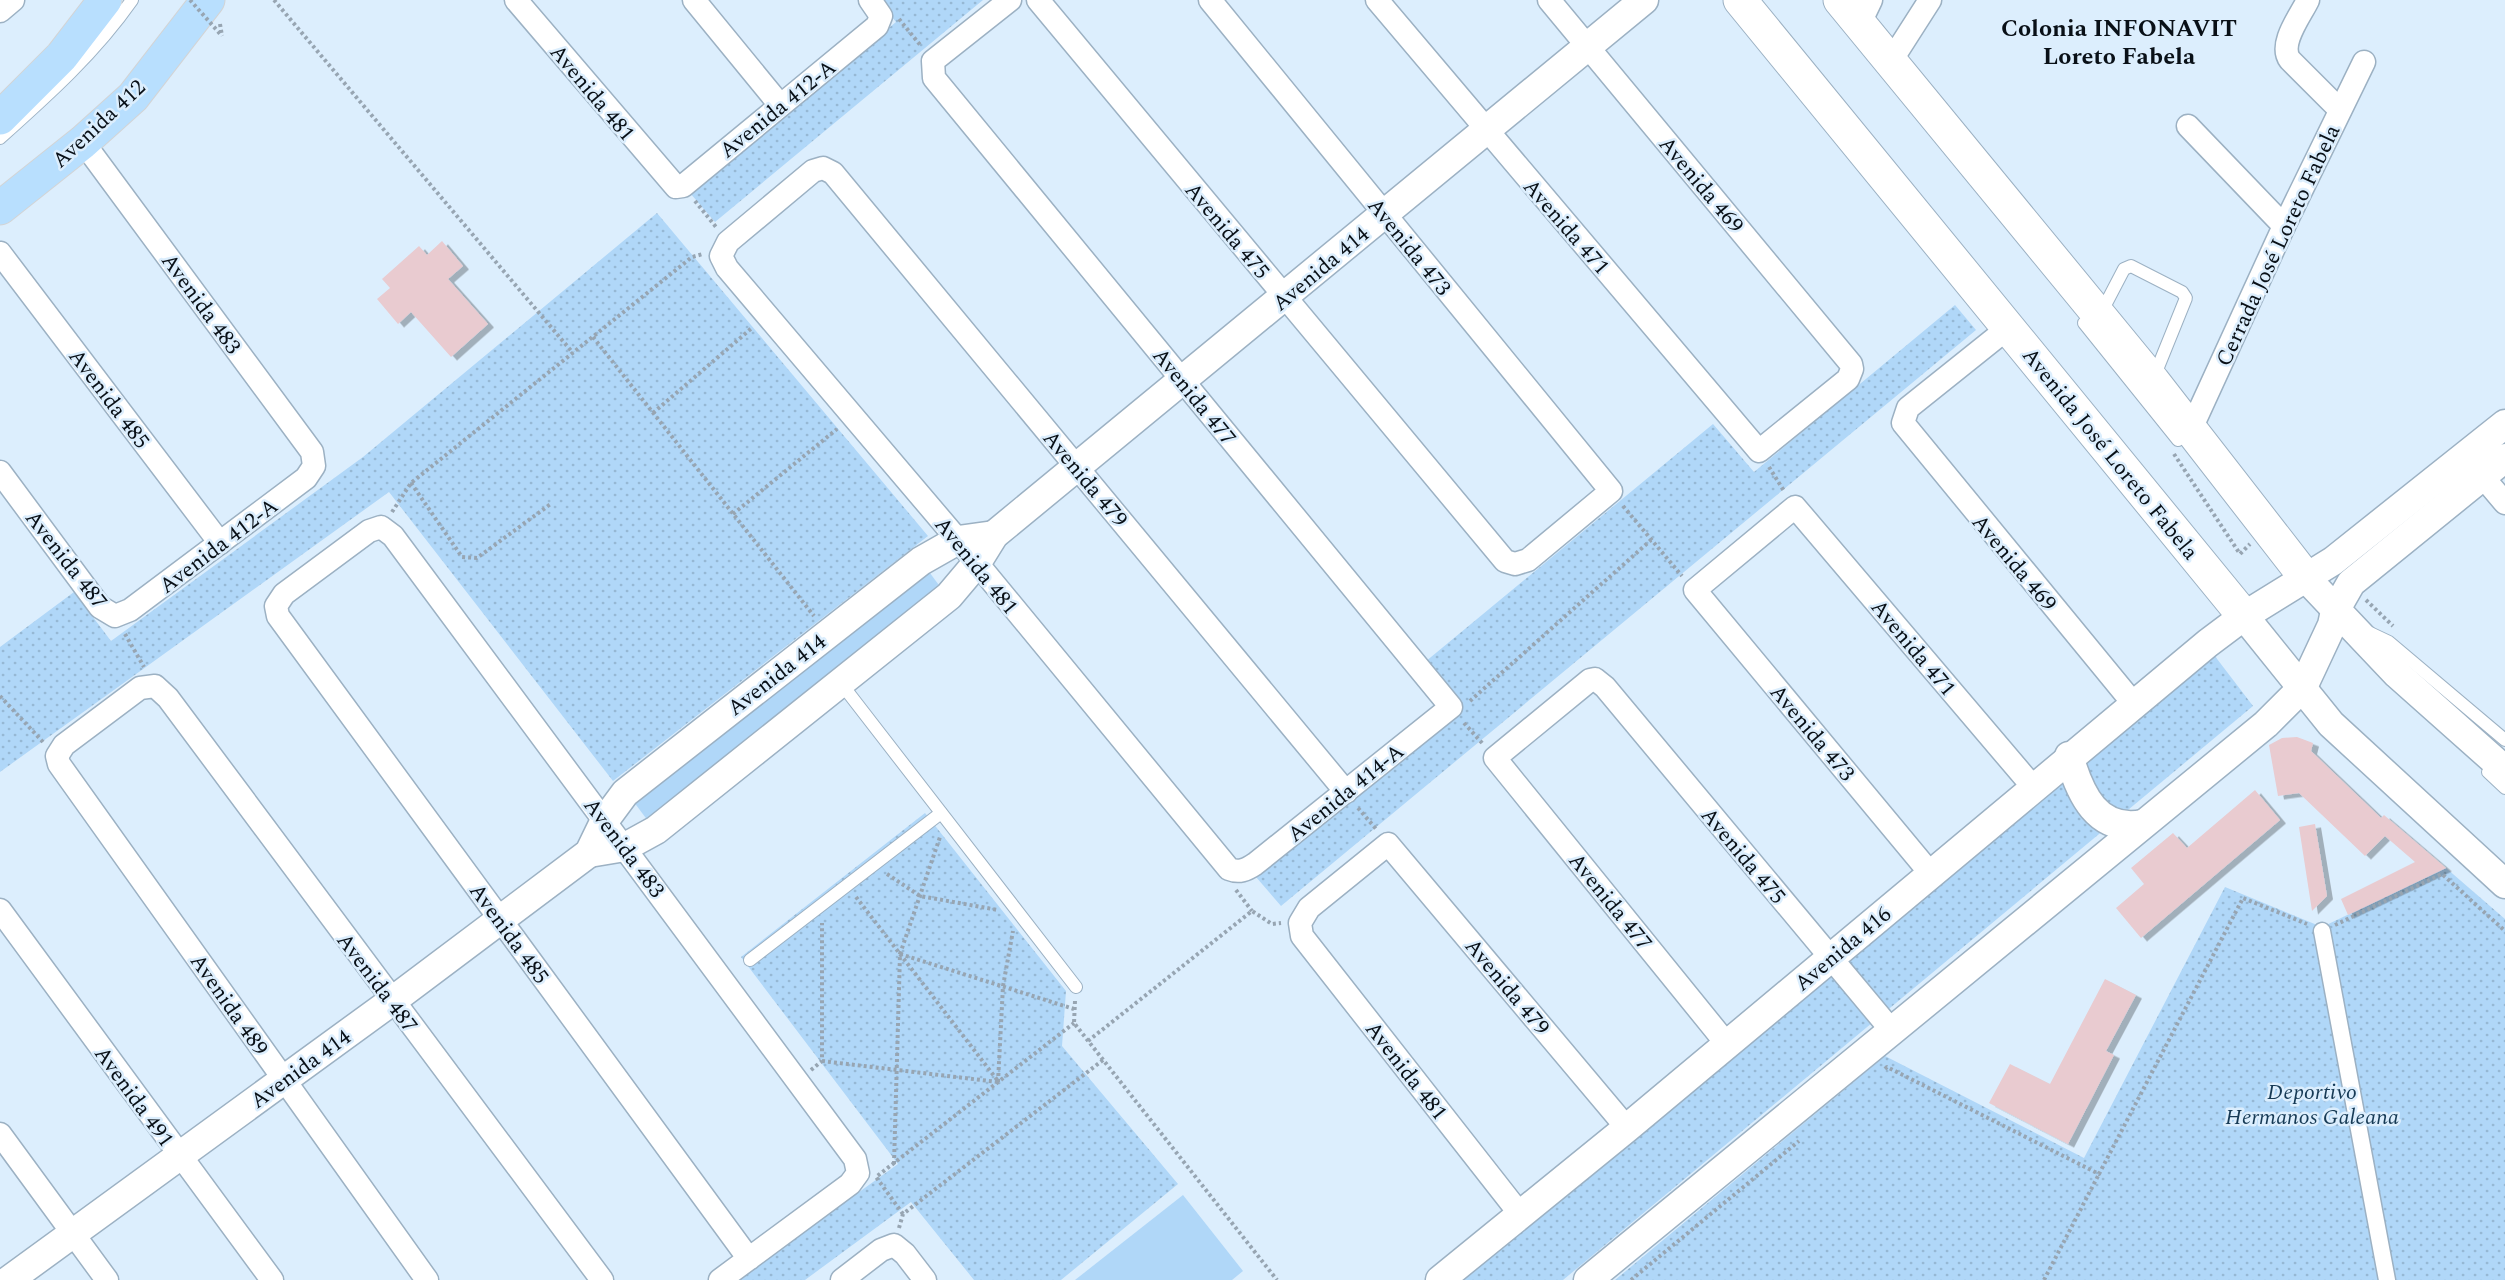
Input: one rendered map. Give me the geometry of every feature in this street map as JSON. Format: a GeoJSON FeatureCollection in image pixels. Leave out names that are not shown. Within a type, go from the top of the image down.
{"type":"FeatureCollection","features":[{"type":"Feature","properties":{"kind":"main road","name":"Avenida 412"},"geometry":{"type":"LineString","coordinates":[[0,208],[83,142],[133,97],[208,0]]}},
{"type":"Feature","properties":{"kind":"main road","name":"Avenida José Loreto Fabela"},"geometry":{"type":"LineString","coordinates":[[1740,0],[2244,616]]}},
{"type":"Feature","properties":{"kind":"main road"},"geometry":{"type":"LineString","coordinates":[[0,118],[62,56],[97,4]]}},
{"type":"Feature","properties":{"kind":"main road"},"geometry":{"type":"LineString","coordinates":[[1857,8],[1894,76],[2088,315],[2153,381],[2183,444],[2298,583]]}},
{"type":"Feature","properties":{"kind":"street"},"geometry":{"type":"LineString","coordinates":[[0,11],[13,0]]}},
{"type":"Feature","properties":{"kind":"street","name":"Avenida 481"},"geometry":{"type":"LineString","coordinates":[[516,0],[677,185]]}},
{"type":"Feature","properties":{"kind":"street"},"geometry":{"type":"LineString","coordinates":[[694,0],[780,105]]}},
{"type":"Feature","properties":{"kind":"street"},"geometry":{"type":"LineString","coordinates":[[870,0],[880,12],[881,20]]}},
{"type":"Feature","properties":{"kind":"street"},"geometry":{"type":"LineString","coordinates":[[933,61],[1010,0]]}},
{"type":"Feature","properties":{"kind":"street","name":"Avenida 475"},"geometry":{"type":"LineString","coordinates":[[1038,0],[1505,561],[1515,564],[1528,560],[1611,491]]}},
{"type":"Feature","properties":{"kind":"street","name":"Avenida 473"},"geometry":{"type":"LineString","coordinates":[[1210,0],[1611,491]]}},
{"type":"Feature","properties":{"kind":"street","name":"Avenida 471"},"geometry":{"type":"LineString","coordinates":[[1377,0],[1485,131],[1759,451]]}},
{"type":"Feature","properties":{"kind":"street","name":"Avenida 469"},"geometry":{"type":"LineString","coordinates":[[1549,0],[1848,358],[1852,369],[1848,379],[1759,451]]}},
{"type":"Feature","properties":{"kind":"street","name":"Avenida 414"},"geometry":{"type":"LineString","coordinates":[[589,853],[625,847],[656,830],[949,596],[976,564],[994,535],[1644,0]]}},
{"type":"Feature","properties":{"kind":"street"},"geometry":{"type":"LineString","coordinates":[[1894,76],[1930,0]]}},
{"type":"Feature","properties":{"kind":"street"},"geometry":{"type":"LineString","coordinates":[[2308,0],[2287,43],[2285,52],[2290,60],[2340,110]]}},
{"type":"Feature","properties":{"kind":"street","name":"Avenida 412-A"},"geometry":{"type":"LineString","coordinates":[[677,185],[780,105],[877,26],[881,20]]}},
{"type":"Feature","properties":{"kind":"street","name":"Avenida 477"},"geometry":{"type":"LineString","coordinates":[[933,61],[931,71],[939,86],[1453,710]]}},
{"type":"Feature","properties":{"kind":"street","name":"Cerrada José Loreto Fabela"},"geometry":{"type":"LineString","coordinates":[[2183,444],[2284,226],[2364,62]]}},
{"type":"Feature","properties":{"kind":"street"},"geometry":{"type":"LineString","coordinates":[[2188,126],[2284,226]]}},
{"type":"Feature","properties":{"kind":"street","name":"Avenida 483"},"geometry":{"type":"LineString","coordinates":[[83,142],[312,452],[314,466]]}},
{"type":"Feature","properties":{"kind":"street","name":"Avenida 479"},"geometry":{"type":"LineString","coordinates":[[724,249],[813,171],[823,168],[833,173],[1346,792]]}},
{"type":"Feature","properties":{"kind":"street","name":"Avenida 481"},"geometry":{"type":"LineString","coordinates":[[724,249],[727,268],[958,540],[1222,864],[1236,872]]}},
{"type":"Feature","properties":{"kind":"street","name":"Avenida 485"},"geometry":{"type":"LineString","coordinates":[[0,253],[220,543]]}},
{"type":"Feature","properties":{"kind":"street","name":"Avenida 469"},"geometry":{"type":"LineString","coordinates":[[2008,328],[1908,408],[1903,418],[1905,428],[2133,703]]}},
{"type":"Feature","properties":{"kind":"street"},"geometry":{"type":"LineString","coordinates":[[1588,1280],[2266,724],[2303,687],[2351,583],[2501,433]]}},
{"type":"Feature","properties":{"kind":"street"},"geometry":{"type":"LineString","coordinates":[[2440,493],[2483,477],[2505,458]]}},
{"type":"Feature","properties":{"kind":"street","name":"Avenida 412-A"},"geometry":{"type":"LineString","coordinates":[[115,616],[130,610],[220,543],[306,478],[314,466]]}},
{"type":"Feature","properties":{"kind":"street","name":"Avenida 487"},"geometry":{"type":"LineString","coordinates":[[0,472],[100,607],[115,616]]}},
{"type":"Feature","properties":{"kind":"street"},"geometry":{"type":"LineString","coordinates":[[2483,477],[2505,503]]}},
{"type":"Feature","properties":{"kind":"street","name":"Avenida 416"},"geometry":{"type":"LineString","coordinates":[[1440,1280],[1627,1128],[2133,703],[2244,616],[2440,493]]}},
{"type":"Feature","properties":{"kind":"street"},"geometry":{"type":"LineString","coordinates":[[1695,590],[1795,507]]}},
{"type":"Feature","properties":{"kind":"street","name":"Avenida 471"},"geometry":{"type":"LineString","coordinates":[[1795,507],[2033,788]]}},
{"type":"Feature","properties":{"kind":"street","name":"Avenida 483"},"geometry":{"type":"LineString","coordinates":[[381,527],[393,536],[855,1159],[858,1173],[850,1184],[749,1259]]}},
{"type":"Feature","properties":{"kind":"street","name":"Avenida 485"},"geometry":{"type":"LineString","coordinates":[[381,527],[369,531],[284,594],[276,606],[278,616],[749,1259]]}},
{"type":"Feature","properties":{"kind":"street","name":"Avenida 414"},"geometry":{"type":"LineString","coordinates":[[9,1280],[501,921],[589,853],[605,820],[625,793],[921,561],[958,540],[994,535]]}},
{"type":"Feature","properties":{"kind":"street"},"geometry":{"type":"LineString","coordinates":[[2298,583],[2335,621],[2505,770]]}},
{"type":"Feature","properties":{"kind":"street","name":"Avenida 473"},"geometry":{"type":"LineString","coordinates":[[1695,590],[1931,874]]}},
{"type":"Feature","properties":{"kind":"street","name":"Avenida José Loreto Fabela"},"geometry":{"type":"LineString","coordinates":[[2244,616],[2331,724],[2505,884]]}},
{"type":"Feature","properties":{"kind":"street","name":"Avenida 475"},"geometry":{"type":"LineString","coordinates":[[1496,758],[1586,683],[1595,679],[1605,687],[1829,959],[1892,1031]]}},
{"type":"Feature","properties":{"kind":"street"},"geometry":{"type":"LineString","coordinates":[[57,756],[64,746],[141,688],[155,686]]}},
{"type":"Feature","properties":{"kind":"street","name":"Avenida 487"},"geometry":{"type":"LineString","coordinates":[[155,686],[168,698],[602,1280]]}},
{"type":"Feature","properties":{"kind":"street","name":"Avenida 414-A"},"geometry":{"type":"LineString","coordinates":[[1236,872],[1255,864],[1453,710]]}},
{"type":"Feature","properties":{"kind":"street","name":"Avenida 489"},"geometry":{"type":"LineString","coordinates":[[57,756],[64,771],[427,1280]]}},
{"type":"Feature","properties":{"kind":"street"},"geometry":{"type":"LineString","coordinates":[[2069,756],[2077,784],[2089,804],[2106,818],[2126,827],[2143,824]]}},
{"type":"Feature","properties":{"kind":"street","name":"Avenida 477"},"geometry":{"type":"LineString","coordinates":[[1496,758],[1726,1043]]}},
{"type":"Feature","properties":{"kind":"street"},"geometry":{"type":"LineString","coordinates":[[1300,923],[1309,908],[1388,844]]}},
{"type":"Feature","properties":{"kind":"street","name":"Avenida 479"},"geometry":{"type":"LineString","coordinates":[[1388,844],[1627,1128]]}},
{"type":"Feature","properties":{"kind":"street","name":"Avenida 491"},"geometry":{"type":"LineString","coordinates":[[0,910],[178,1156],[272,1280]]}},
{"type":"Feature","properties":{"kind":"street","name":"Avenida 481"},"geometry":{"type":"LineString","coordinates":[[1300,923],[1302,936],[1520,1214]]}},
{"type":"Feature","properties":{"kind":"street"},"geometry":{"type":"LineString","coordinates":[[2322,931],[2387,1280]]}},
{"type":"Feature","properties":{"kind":"street"},"geometry":{"type":"LineString","coordinates":[[0,1134],[107,1280]]}},
{"type":"Feature","properties":{"kind":"street"},"geometry":{"type":"LineString","coordinates":[[842,1280],[881,1250],[894,1245],[905,1254],[925,1280]]}},
{"type":"Feature","properties":{"kind":"street"},"geometry":{"type":"LineString","coordinates":[[720,1280],[749,1259]]}},
{"type":"Feature","properties":{"kind":"lane"},"geometry":{"type":"LineString","coordinates":[[0,138],[69,76],[114,27],[132,0]]}},
{"type":"Feature","properties":{"kind":"lane"},"geometry":{"type":"LineString","coordinates":[[2153,381],[2186,298],[2182,292],[2131,266],[2124,269],[2088,315],[2183,444]]}},
{"type":"Feature","properties":{"kind":"lane"},"geometry":{"type":"LineString","coordinates":[[2335,621],[2389,642],[2505,740]]}},
{"type":"Feature","properties":{"kind":"lane"},"geometry":{"type":"LineString","coordinates":[[2356,650],[2505,788]]}},
{"type":"Feature","properties":{"kind":"lane"},"geometry":{"type":"LineString","coordinates":[[840,682],[1076,987]]}},
{"type":"Feature","properties":{"kind":"lane"},"geometry":{"type":"LineString","coordinates":[[750,960],[846,885],[944,816]]}},
{"type":"Feature","properties":{"kind":"path"},"geometry":{"type":"LineString","coordinates":[[190,0],[222,36]]}},
{"type":"Feature","properties":{"kind":"path"},"geometry":{"type":"LineString","coordinates":[[274,0],[573,353]]}},
{"type":"Feature","properties":{"kind":"path"},"geometry":{"type":"LineString","coordinates":[[881,20],[897,16],[933,61]]}},
{"type":"Feature","properties":{"kind":"path"},"geometry":{"type":"LineString","coordinates":[[677,185],[724,249]]}},
{"type":"Feature","properties":{"kind":"path"},"geometry":{"type":"LineString","coordinates":[[381,527],[411,483],[692,257]]}},
{"type":"Feature","properties":{"kind":"path"},"geometry":{"type":"LineString","coordinates":[[653,412],[767,315]]}},
{"type":"Feature","properties":{"kind":"path"},"geometry":{"type":"LineString","coordinates":[[593,337],[827,633]]}},
{"type":"Feature","properties":{"kind":"path"},"geometry":{"type":"LineString","coordinates":[[733,514],[853,416]]}},
{"type":"Feature","properties":{"kind":"path"},"geometry":{"type":"LineString","coordinates":[[2183,444],[2240,554]]}},
{"type":"Feature","properties":{"kind":"path"},"geometry":{"type":"LineString","coordinates":[[1759,451],[1795,507]]}},
{"type":"Feature","properties":{"kind":"path"},"geometry":{"type":"LineString","coordinates":[[411,483],[462,557],[477,558],[552,503]]}},
{"type":"Feature","properties":{"kind":"path"},"geometry":{"type":"LineString","coordinates":[[1611,491],[1695,590]]}},
{"type":"Feature","properties":{"kind":"path"},"geometry":{"type":"LineString","coordinates":[[1496,758],[1453,710],[1651,540]]}},
{"type":"Feature","properties":{"kind":"path"},"geometry":{"type":"LineString","coordinates":[[115,616],[155,686]]}},
{"type":"Feature","properties":{"kind":"path"},"geometry":{"type":"LineString","coordinates":[[0,696],[57,756]]}},
{"type":"Feature","properties":{"kind":"path"},"geometry":{"type":"LineString","coordinates":[[1346,792],[1388,844]]}},
{"type":"Feature","properties":{"kind":"path"},"geometry":{"type":"LineString","coordinates":[[894,1164],[900,954],[944,816]]}},
{"type":"Feature","properties":{"kind":"path"},"geometry":{"type":"LineString","coordinates":[[873,865],[920,896],[1020,913],[1009,943],[1003,986],[999,1082]]}},
{"type":"Feature","properties":{"kind":"path"},"geometry":{"type":"LineString","coordinates":[[2044,1280],[2243,898],[2322,931],[2442,874],[2505,931]]}},
{"type":"Feature","properties":{"kind":"path"},"geometry":{"type":"LineString","coordinates":[[846,885],[999,1082]]}},
{"type":"Feature","properties":{"kind":"path"},"geometry":{"type":"LineString","coordinates":[[822,904],[822,1061]]}},
{"type":"Feature","properties":{"kind":"path"},"geometry":{"type":"LineString","coordinates":[[1088,1041],[1252,911],[1272,924],[1300,923]]}},
{"type":"Feature","properties":{"kind":"path"},"geometry":{"type":"LineString","coordinates":[[900,954],[1074,1009]]}},
{"type":"Feature","properties":{"kind":"path"},"geometry":{"type":"LineString","coordinates":[[1076,987],[1074,1023],[1277,1280]]}},
{"type":"Feature","properties":{"kind":"path"},"geometry":{"type":"LineString","coordinates":[[903,1214],[876,1177],[1074,1023]]}},
{"type":"Feature","properties":{"kind":"path"},"geometry":{"type":"LineString","coordinates":[[894,1245],[903,1214],[1103,1060]]}},
{"type":"Feature","properties":{"kind":"path"},"geometry":{"type":"LineString","coordinates":[[797,1081],[822,1061],[999,1082]]}},
{"type":"Feature","properties":{"kind":"path"},"geometry":{"type":"LineString","coordinates":[[1878,1075],[1887,1067],[2099,1174]]}},
{"type":"Feature","properties":{"kind":"path"},"geometry":{"type":"LineString","coordinates":[[1631,1280],[1805,1136]]}},
{"type":"Feature","properties":{"kind":"green space"},"geometry":{"type":"Polygon","coordinates":[[[878,0],[983,0],[715,222],[690,193],[896,22],[878,0]]]}},
{"type":"Feature","properties":{"kind":"green space"},"geometry":{"type":"Polygon","coordinates":[[[657,213],[928,536],[613,781],[389,492],[0,772],[0,647],[74,592],[111,641],[363,457],[657,213]]]}},
{"type":"Feature","properties":{"kind":"green space"},"geometry":{"type":"Polygon","coordinates":[[[1955,305],[1976,330],[1281,906],[1256,877],[1462,707],[1425,662],[1713,424],[1754,472],[1955,305]]]}},
{"type":"Feature","properties":{"kind":"green space"},"geometry":{"type":"Polygon","coordinates":[[[924,565],[947,596],[648,821],[628,794],[924,565]]]}},
{"type":"Feature","properties":{"kind":"green space"},"geometry":{"type":"Polygon","coordinates":[[[2211,651],[2253,706],[1563,1280],[1451,1280],[2211,651]]]}},
{"type":"Feature","properties":{"kind":"green space"},"geometry":{"type":"Polygon","coordinates":[[[925,813],[1066,991],[1062,1046],[1178,1184],[1061,1280],[974,1280],[911,1202],[805,1280],[737,1280],[898,1164],[741,957],[925,813]]]}},
{"type":"Feature","properties":{"kind":"green space","name":"Deportivo Hermanos Galeana"},"geometry":{"type":"Polygon","coordinates":[[[2446,868],[2505,919],[2505,1280],[1615,1280],[1885,1056],[2084,1158],[2225,887],[2322,927],[2446,868]]]}},
{"type":"Feature","properties":{"kind":"green space"},"geometry":{"type":"Polygon","coordinates":[[[1183,1195],[1243,1271],[1232,1280],[1075,1280],[1183,1195]]]}},
{"type":"Feature","properties":{"kind":"building"},"geometry":{"type":"Polygon","coordinates":[[[442,241],[463,266],[448,279],[488,324],[451,357],[411,312],[398,324],[377,299],[390,288],[382,279],[419,246],[427,255],[442,241]]]}},
{"type":"Feature","properties":{"kind":"building"},"geometry":{"type":"Polygon","coordinates":[[[2297,737],[2313,743],[2311,751],[2381,818],[2384,815],[2446,868],[2348,915],[2341,899],[2415,862],[2385,836],[2365,856],[2299,793],[2278,796],[2269,745],[2282,738],[2297,737]]]}},
{"type":"Feature","properties":{"kind":"building"},"geometry":{"type":"Polygon","coordinates":[[[2255,790],[2280,820],[2141,938],[2116,908],[2144,884],[2131,868],[2173,833],[2187,848],[2255,790]]]}},
{"type":"Feature","properties":{"kind":"building"},"geometry":{"type":"Polygon","coordinates":[[[2315,824],[2327,896],[2312,911],[2299,827],[2315,824]]]}},
{"type":"Feature","properties":{"kind":"building"},"geometry":{"type":"Polygon","coordinates":[[[2105,979],[2136,995],[2106,1051],[2114,1055],[2068,1144],[1989,1103],[2010,1064],[2050,1084],[2105,979]]]}},
{"type":"Feature","properties":{"kind":"district","name":"Colonia INFONAVIT Loreto Fabela"},"geometry":{"type":"Point","coordinates":[2119,42]}}]}
